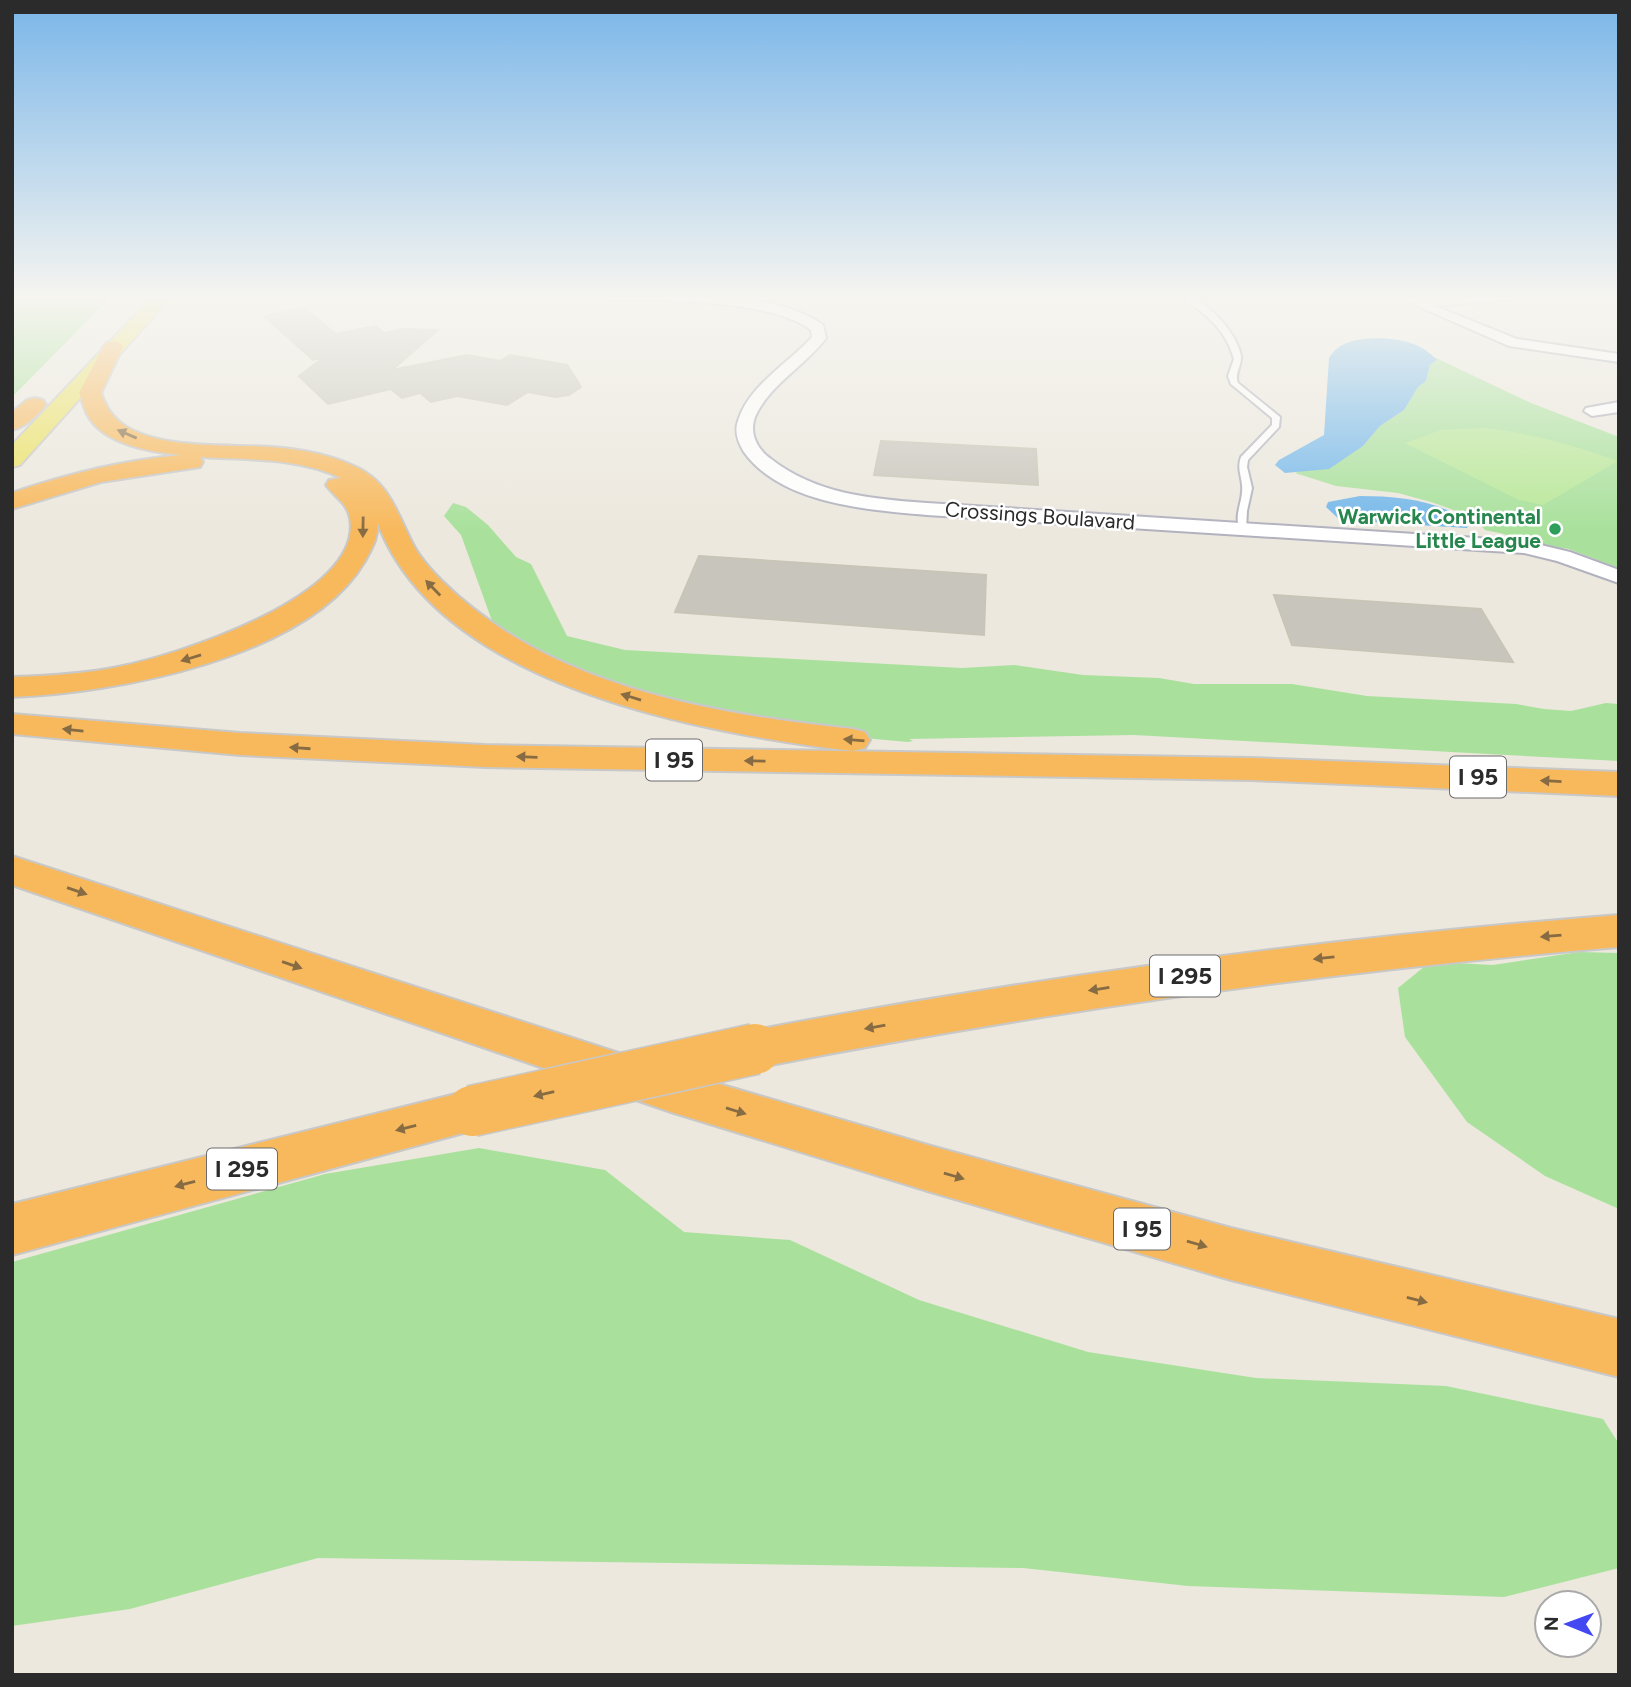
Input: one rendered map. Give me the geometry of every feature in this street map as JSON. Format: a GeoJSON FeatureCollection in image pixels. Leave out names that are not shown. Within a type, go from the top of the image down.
{"type":"FeatureCollection","features":[{"type":"Feature","properties":{"kind":"highway"},"geometry":{"type":"LineString","coordinates":[[100,374],[90,393],[96,413],[108,425],[129,436],[160,445],[287,455],[316,461],[350,473],[376,491],[385,505],[401,547],[424,579],[442,597],[512,646],[544,663],[617,692],[699,716],[822,737],[1338,772]]}},
{"type":"Feature","properties":{"kind":"highway"},"geometry":{"type":"LineString","coordinates":[[12,423],[35,405]]}},
{"type":"Feature","properties":{"kind":"highway"},"geometry":{"type":"LineString","coordinates":[[12,501],[83,479],[135,468],[186,462],[249,462],[303,470],[341,486],[360,506],[365,523],[357,553],[342,574],[296,611],[250,635],[199,655],[119,677],[12,687]]}},
{"type":"Feature","properties":{"kind":"highway","name":"I 95"},"geometry":{"type":"LineString","coordinates":[[12,724],[227,743],[485,756],[1338,772],[1619,784]]}},
{"type":"Feature","properties":{"kind":"highway","name":"I 95"},"geometry":{"type":"LineString","coordinates":[[12,870],[476,1028],[671,1091],[905,1161],[1231,1254],[1619,1348]]}},
{"type":"Feature","properties":{"kind":"highway","name":"I 295"},"geometry":{"type":"LineString","coordinates":[[12,1230],[472,1111],[755,1049],[1020,1001],[1217,972],[1409,949],[1619,931]]}},
{"type":"Feature","properties":{"kind":"main road"},"geometry":{"type":"LineString","coordinates":[[12,430],[63,374]]}},
{"type":"Feature","properties":{"kind":"main road"},"geometry":{"type":"LineString","coordinates":[[12,460],[89,374]]}},
{"type":"Feature","properties":{"kind":"street","name":"Crossings Boulavard"},"geometry":{"type":"LineString","coordinates":[[784,374],[753,407],[745,421],[744,436],[750,451],[771,470],[826,495],[870,504],[1524,547],[1563,556],[1619,577]]}},
{"type":"Feature","properties":{"kind":"street"},"geometry":{"type":"LineString","coordinates":[[1592,411],[1619,407]]}},
{"type":"Feature","properties":{"kind":"lane"},"geometry":{"type":"LineString","coordinates":[[1233,374],[1235,384],[1276,418],[1276,425],[1244,459],[1241,466],[1247,489],[1240,514],[1243,528]]}},
{"type":"Feature","properties":{"kind":"green space"},"geometry":{"type":"Polygon","coordinates":[[[12,374],[35,374],[12,397],[12,374]]]}},
{"type":"Feature","properties":{"kind":"green space"},"geometry":{"type":"Polygon","coordinates":[[[1428,374],[1469,374],[1531,403],[1619,437],[1619,568],[1569,549],[1520,542],[1504,534],[1485,530],[1477,520],[1431,502],[1398,493],[1336,486],[1295,473],[1363,446],[1380,426],[1404,410],[1418,387],[1426,381],[1428,374]]]}},
{"type":"Feature","properties":{"kind":"green space"},"geometry":{"type":"Polygon","coordinates":[[[1483,428],[1552,440],[1618,461],[1543,505],[1519,500],[1405,443],[1441,430],[1483,428]]]}},
{"type":"Feature","properties":{"kind":"green space"},"geometry":{"type":"Polygon","coordinates":[[[453,503],[466,507],[488,525],[516,557],[531,564],[567,636],[625,650],[962,668],[1014,665],[1083,675],[1159,678],[1194,684],[1292,684],[1367,696],[1516,704],[1571,711],[1606,703],[1619,704],[1619,761],[1134,735],[909,739],[913,741],[908,742],[819,734],[693,710],[590,678],[496,632],[461,535],[444,516],[453,503]]]}},
{"type":"Feature","properties":{"kind":"green space"},"geometry":{"type":"Polygon","coordinates":[[[1579,952],[1619,953],[1619,1209],[1545,1176],[1467,1122],[1405,1037],[1398,988],[1425,966],[1455,963],[1493,965],[1579,952]]]}},
{"type":"Feature","properties":{"kind":"green space"},"geometry":{"type":"Polygon","coordinates":[[[479,1148],[605,1170],[684,1232],[790,1240],[919,1300],[1088,1352],[1256,1378],[1446,1386],[1603,1419],[1619,1444],[1619,1568],[1504,1597],[1188,1586],[1023,1568],[318,1558],[130,1609],[12,1626],[12,1262],[325,1174],[479,1148]]]}},
{"type":"Feature","properties":{"kind":"water"},"geometry":{"type":"Polygon","coordinates":[[[1328,374],[1428,374],[1426,381],[1418,387],[1404,410],[1380,426],[1363,446],[1329,469],[1285,473],[1275,465],[1279,460],[1324,435],[1328,374]]]}},
{"type":"Feature","properties":{"kind":"water"},"geometry":{"type":"Polygon","coordinates":[[[1360,496],[1389,497],[1431,504],[1469,522],[1467,528],[1340,520],[1326,507],[1328,502],[1360,496]]]}},
{"type":"Feature","properties":{"kind":"building"},"geometry":{"type":"Polygon","coordinates":[[[302,374],[573,374],[581,387],[569,395],[555,397],[528,392],[507,405],[457,396],[431,402],[420,393],[402,398],[391,389],[328,404],[299,376],[302,374]]]}},
{"type":"Feature","properties":{"kind":"building"},"geometry":{"type":"Polygon","coordinates":[[[881,441],[1036,449],[1038,485],[874,475],[881,441]]]}},
{"type":"Feature","properties":{"kind":"building"},"geometry":{"type":"Polygon","coordinates":[[[699,556],[986,575],[984,635],[675,612],[699,556]]]}},
{"type":"Feature","properties":{"kind":"building"},"geometry":{"type":"Polygon","coordinates":[[[1274,595],[1481,609],[1513,662],[1292,645],[1274,595]]]}},
{"type":"Feature","properties":{"kind":"place","name":"Warwick Continental Little League"},"geometry":{"type":"Point","coordinates":[1555,529]}}]}
